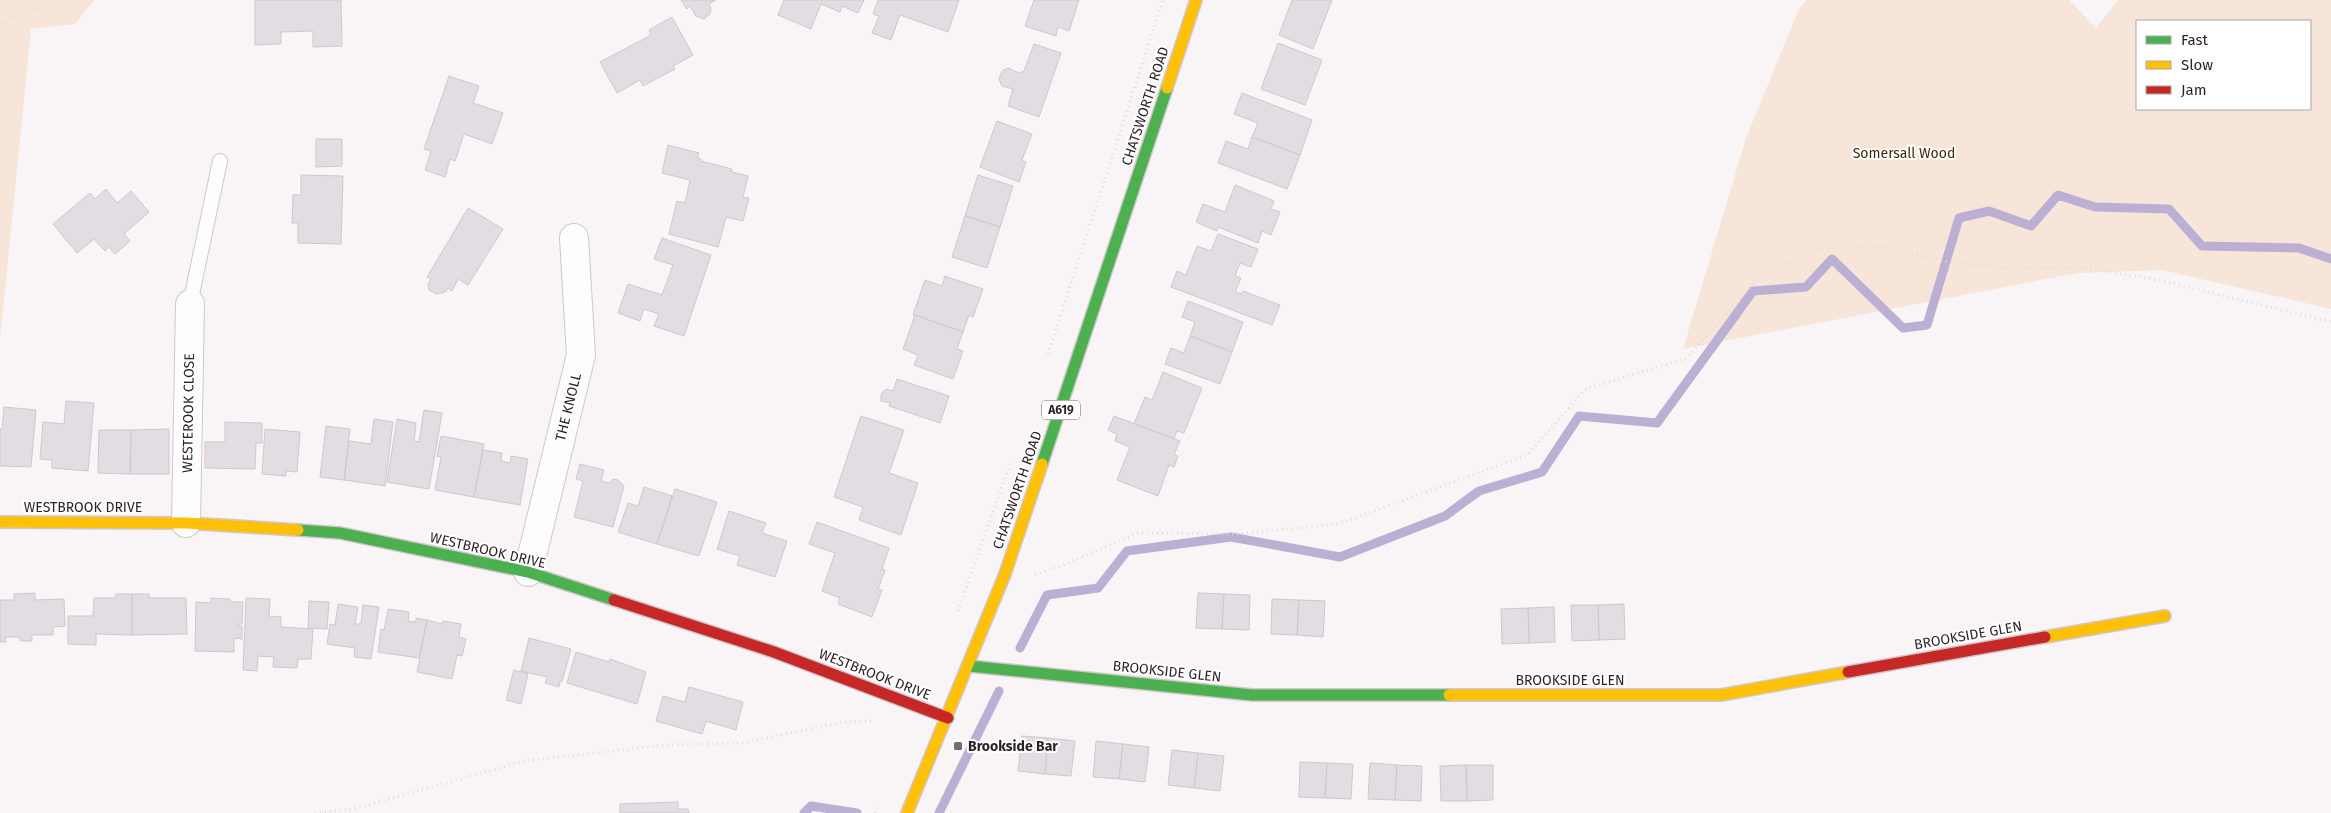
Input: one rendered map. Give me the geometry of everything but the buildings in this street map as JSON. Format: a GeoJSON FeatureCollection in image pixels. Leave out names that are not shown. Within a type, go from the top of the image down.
{"type":"FeatureCollection","features":[{"type":"Feature","properties":{"kind":"main road","name":"CHATSWORTH ROAD"},"geometry":{"type":"LineString","coordinates":[[907,813],[948,718],[1004,574],[1096,306],[1196,0]]}},
{"type":"Feature","properties":{"kind":"main road","name":"WESTBROOK DRIVE"},"geometry":{"type":"LineString","coordinates":[[0,522],[186,523],[340,533],[528,572],[774,652],[948,718]]}},
{"type":"Feature","properties":{"kind":"main road","name":"BROOKSIDE GLEN"},"geometry":{"type":"LineString","coordinates":[[969,666],[1252,695],[1721,695],[2165,616]]}},
{"type":"Feature","properties":{"kind":"street","name":"THE KNOLL"},"geometry":{"type":"LineString","coordinates":[[528,572],[581,355],[574,238]]}},
{"type":"Feature","properties":{"kind":"street","name":"WESTEROOK CLOSE"},"geometry":{"type":"LineString","coordinates":[[186,523],[190,304]]}},
{"type":"Feature","properties":{"kind":"lane"},"geometry":{"type":"LineString","coordinates":[[190,304],[220,162]]}},
{"type":"Feature","properties":{"kind":"path"},"geometry":{"type":"LineString","coordinates":[[0,23],[44,7],[48,0]]}},
{"type":"Feature","properties":{"kind":"path"},"geometry":{"type":"LineString","coordinates":[[1047,356],[1163,0]]}},
{"type":"Feature","properties":{"kind":"path"},"geometry":{"type":"LineString","coordinates":[[1004,574],[1021,578],[1063,564],[1138,533],[1236,534],[1338,524],[1528,455],[1586,389],[1687,358],[1760,276],[1813,251],[1880,246],[1954,263],[2016,268],[2096,270],[2159,280],[2331,322]]}},
{"type":"Feature","properties":{"kind":"path"},"geometry":{"type":"LineString","coordinates":[[957,613],[1013,456]]}},
{"type":"Feature","properties":{"kind":"path"},"geometry":{"type":"LineString","coordinates":[[315,813],[353,809],[524,761],[665,745],[742,744],[842,722],[878,721]]}},
{"type":"Feature","properties":{"kind":"green space"},"geometry":{"type":"Polygon","coordinates":[[[0,0],[94,0],[75,24],[31,29],[0,340],[0,0]]]}},
{"type":"Feature","properties":{"kind":"green space","name":"Somersall Wood"},"geometry":{"type":"Polygon","coordinates":[[[1806,0],[2069,0],[2096,28],[2118,0],[2331,0],[2331,309],[2162,270],[2078,273],[1683,349],[1746,138],[1799,9],[1806,0]]]}},
{"type":"Feature","properties":{"kind":"waterway"},"geometry":{"type":"LineString","coordinates":[[1020,648],[1047,595],[1098,588],[1127,551],[1231,537],[1340,557],[1445,516],[1479,491],[1542,472],[1579,416],[1657,423],[1753,291],[1806,287],[1832,259],[1903,328],[1927,325],[1959,218],[1989,211],[2031,226],[2058,195],[2095,207],[2169,209],[2202,246],[2299,248],[2331,259]]}},
{"type":"Feature","properties":{"kind":"waterway"},"geometry":{"type":"LineString","coordinates":[[939,813],[999,691]]}},
{"type":"Feature","properties":{"kind":"waterway"},"geometry":{"type":"LineString","coordinates":[[804,813],[811,806],[857,813]]}},
{"type":"Feature","properties":{"kind":"traffic: fast"},"geometry":{"type":"LineString","coordinates":[[1042,464],[1167,88]]}},
{"type":"Feature","properties":{"kind":"traffic: fast"},"geometry":{"type":"LineString","coordinates":[[298,530],[340,533],[528,572],[614,600]]}},
{"type":"Feature","properties":{"kind":"traffic: fast"},"geometry":{"type":"LineString","coordinates":[[969,666],[1252,695],[1449,695]]}},
{"type":"Feature","properties":{"kind":"traffic: slow"},"geometry":{"type":"LineString","coordinates":[[1167,88],[1196,0]]}},
{"type":"Feature","properties":{"kind":"traffic: slow"},"geometry":{"type":"LineString","coordinates":[[907,813],[1005,574],[1042,464]]}},
{"type":"Feature","properties":{"kind":"traffic: slow"},"geometry":{"type":"LineString","coordinates":[[0,522],[186,523],[298,530]]}},
{"type":"Feature","properties":{"kind":"traffic: slow"},"geometry":{"type":"LineString","coordinates":[[2045,637],[2165,616]]}},
{"type":"Feature","properties":{"kind":"traffic: slow"},"geometry":{"type":"LineString","coordinates":[[1449,695],[1721,695],[1848,672]]}},
{"type":"Feature","properties":{"kind":"traffic: jam"},"geometry":{"type":"LineString","coordinates":[[614,600],[774,652],[948,718]]}},
{"type":"Feature","properties":{"kind":"traffic: jam"},"geometry":{"type":"LineString","coordinates":[[1848,672],[2045,637]]}},
{"type":"Feature","properties":{"kind":"place","name":"Brookside Bar"},"geometry":{"type":"Point","coordinates":[958,746]}}]}
